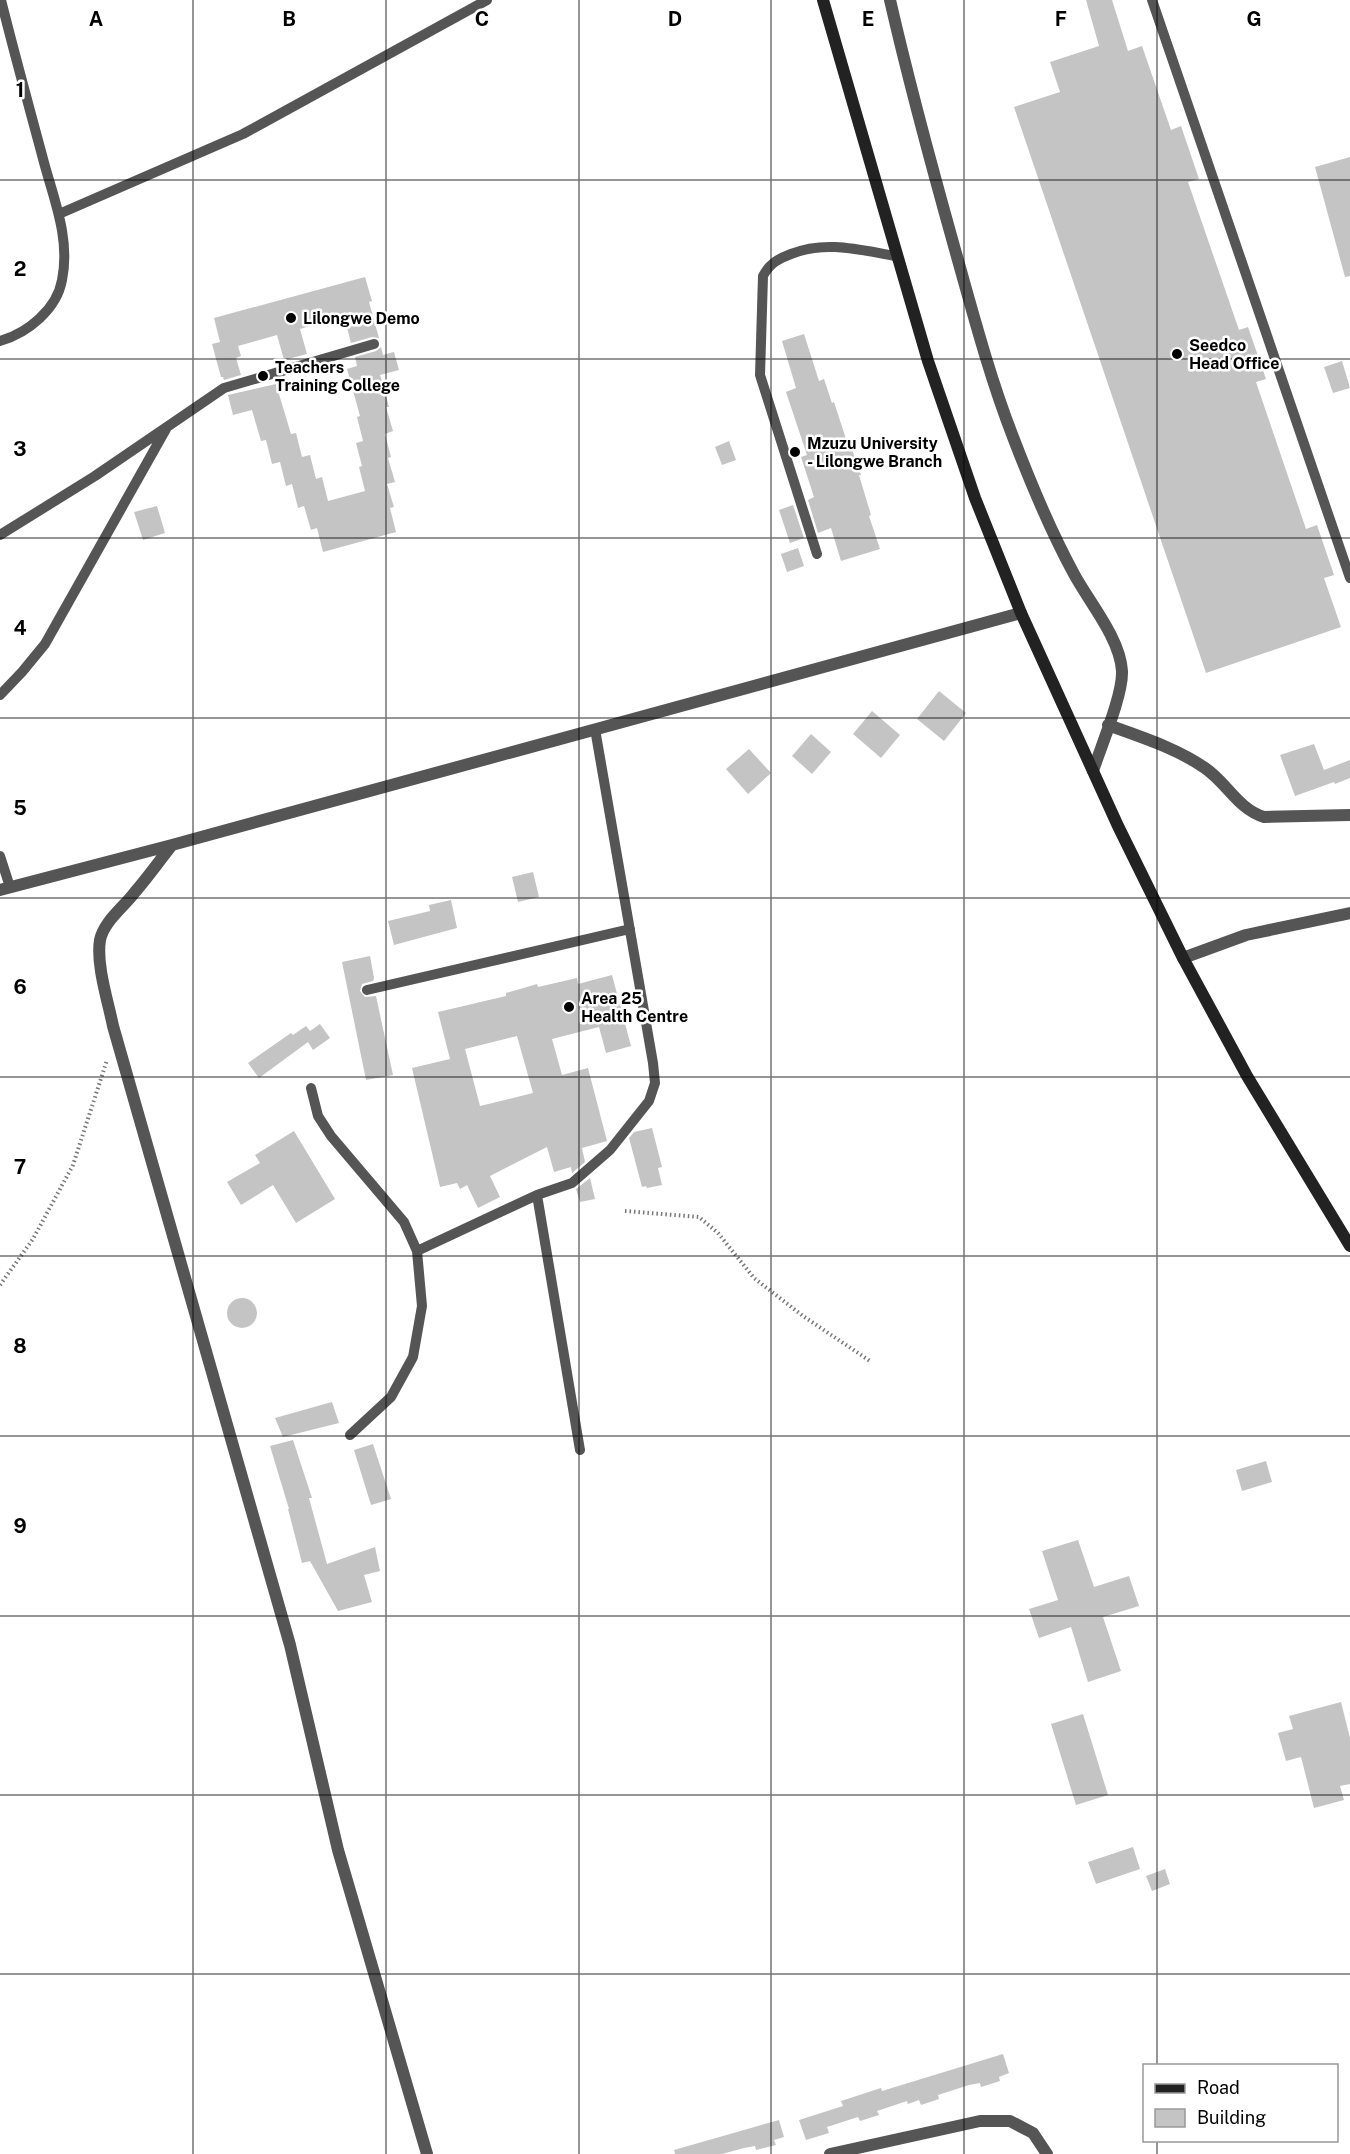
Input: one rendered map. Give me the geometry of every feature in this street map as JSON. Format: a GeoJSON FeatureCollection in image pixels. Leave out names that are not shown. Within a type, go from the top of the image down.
{"type":"FeatureCollection","features":[{"type":"Feature","properties":{"kind":"main road"},"geometry":{"type":"LineString","coordinates":[[823,0],[928,361],[975,498],[1021,613],[1093,771],[1184,958],[1247,1076],[1350,1246]]}},
{"type":"Feature","properties":{"kind":"street"},"geometry":{"type":"LineString","coordinates":[[890,0],[906,72],[975,321],[1011,434],[1039,504],[1074,575],[1109,633],[1118,654],[1122,670],[1121,688],[1093,771]]}},
{"type":"Feature","properties":{"kind":"street"},"geometry":{"type":"LineString","coordinates":[[5,889],[1021,613]]}},
{"type":"Feature","properties":{"kind":"street"},"geometry":{"type":"LineString","coordinates":[[1108,725],[1168,747],[1205,768],[1220,780],[1241,805],[1254,814],[1264,817],[1350,815]]}},
{"type":"Feature","properties":{"kind":"street"},"geometry":{"type":"LineString","coordinates":[[172,845],[135,893],[106,925],[100,937],[99,952],[113,1026],[290,1645],[338,1850],[427,2154]]}},
{"type":"Feature","properties":{"kind":"street"},"geometry":{"type":"LineString","coordinates":[[1184,958],[1246,935],[1350,913]]}},
{"type":"Feature","properties":{"kind":"street"},"geometry":{"type":"LineString","coordinates":[[830,2154],[980,2121],[1010,2121],[1033,2133],[1047,2154]]}},
{"type":"Feature","properties":{"kind":"lane"},"geometry":{"type":"LineString","coordinates":[[0,341],[27,328],[44,315],[58,295],[65,252],[59,214],[1,0]]}},
{"type":"Feature","properties":{"kind":"lane"},"geometry":{"type":"LineString","coordinates":[[59,214],[243,134],[487,0]]}},
{"type":"Feature","properties":{"kind":"lane"},"geometry":{"type":"LineString","coordinates":[[1152,0],[1350,578]]}},
{"type":"Feature","properties":{"kind":"lane"},"geometry":{"type":"LineString","coordinates":[[817,554],[760,375],[763,276],[769,266],[779,259],[818,246],[896,256]]}},
{"type":"Feature","properties":{"kind":"lane"},"geometry":{"type":"LineString","coordinates":[[0,535],[95,476],[224,388],[374,344]]}},
{"type":"Feature","properties":{"kind":"lane"},"geometry":{"type":"LineString","coordinates":[[0,695],[45,644],[168,426]]}},
{"type":"Feature","properties":{"kind":"lane"},"geometry":{"type":"LineString","coordinates":[[417,1251],[537,1195],[572,1183],[610,1150],[650,1101],[655,1083],[653,1063],[596,729]]}},
{"type":"Feature","properties":{"kind":"lane"},"geometry":{"type":"LineString","coordinates":[[0,856],[5,889]]}},
{"type":"Feature","properties":{"kind":"lane"},"geometry":{"type":"LineString","coordinates":[[367,990],[630,929]]}},
{"type":"Feature","properties":{"kind":"lane"},"geometry":{"type":"LineString","coordinates":[[311,1088],[318,1116],[331,1136],[404,1222],[417,1251],[422,1306],[413,1357],[391,1397],[350,1435]]}},
{"type":"Feature","properties":{"kind":"lane"},"geometry":{"type":"LineString","coordinates":[[537,1195],[580,1450]]}},
{"type":"Feature","properties":{"kind":"path"},"geometry":{"type":"LineString","coordinates":[[0,1285],[33,1239],[73,1165],[108,1058],[113,1026]]}},
{"type":"Feature","properties":{"kind":"path"},"geometry":{"type":"LineString","coordinates":[[625,1211],[699,1217],[718,1233],[754,1278],[803,1316],[870,1361]]}},
{"type":"Feature","properties":{"kind":"building","name":"Seedco Head Office"},"geometry":{"type":"Polygon","coordinates":[[[1086,0],[1112,0],[1128,51],[1142,46],[1171,130],[1181,126],[1199,179],[1188,182],[1239,330],[1248,327],[1266,379],[1256,382],[1306,529],[1317,525],[1334,575],[1324,578],[1341,627],[1206,673],[1014,107],[1060,92],[1050,62],[1099,46],[1086,0]]]}},
{"type":"Feature","properties":{"kind":"building"},"geometry":{"type":"Polygon","coordinates":[[[1350,157],[1350,276],[1345,277],[1315,167],[1350,157]]]}},
{"type":"Feature","properties":{"kind":"building"},"geometry":{"type":"Polygon","coordinates":[[[365,277],[379,338],[372,337],[351,343],[344,316],[300,329],[307,354],[284,360],[277,335],[238,346],[241,356],[236,358],[241,375],[224,380],[221,377],[212,344],[220,342],[214,318],[365,277]]]}},
{"type":"Feature","properties":{"kind":"building"},"geometry":{"type":"Polygon","coordinates":[[[804,334],[819,381],[824,379],[847,442],[849,441],[861,475],[859,475],[871,515],[869,516],[880,549],[841,561],[831,528],[818,533],[808,500],[814,497],[801,457],[807,455],[786,392],[796,388],[782,341],[804,334]]]}},
{"type":"Feature","properties":{"kind":"building"},"geometry":{"type":"Polygon","coordinates":[[[381,347],[383,355],[394,352],[399,370],[380,375],[393,431],[385,434],[391,457],[388,458],[395,482],[387,484],[394,507],[390,508],[396,532],[323,552],[317,528],[311,530],[304,506],[298,508],[292,484],[286,486],[280,462],[272,464],[266,440],[261,441],[252,410],[233,415],[228,395],[276,384],[291,434],[296,433],[302,457],[310,455],[316,479],[322,477],[328,501],[365,491],[356,443],[363,441],[357,417],[360,416],[347,369],[357,366],[355,357],[376,351],[381,347]]]}},
{"type":"Feature","properties":{"kind":"building"},"geometry":{"type":"Polygon","coordinates":[[[1342,361],[1350,388],[1333,393],[1324,367],[1342,361]]]}},
{"type":"Feature","properties":{"kind":"building"},"geometry":{"type":"Polygon","coordinates":[[[729,441],[736,460],[722,465],[715,447],[729,441]]]}},
{"type":"Feature","properties":{"kind":"building"},"geometry":{"type":"Polygon","coordinates":[[[793,505],[804,538],[790,543],[779,510],[793,505]]]}},
{"type":"Feature","properties":{"kind":"building"},"geometry":{"type":"Polygon","coordinates":[[[157,506],[165,533],[143,540],[134,512],[157,506]]]}},
{"type":"Feature","properties":{"kind":"building"},"geometry":{"type":"Polygon","coordinates":[[[798,548],[804,566],[787,572],[781,554],[798,548]]]}},
{"type":"Feature","properties":{"kind":"building"},"geometry":{"type":"Polygon","coordinates":[[[939,691],[966,713],[944,741],[917,719],[939,691]]]}},
{"type":"Feature","properties":{"kind":"building"},"geometry":{"type":"Polygon","coordinates":[[[872,711],[900,735],[881,758],[853,734],[872,711]]]}},
{"type":"Feature","properties":{"kind":"building"},"geometry":{"type":"Polygon","coordinates":[[[811,734],[831,752],[812,774],[792,756],[811,734]]]}},
{"type":"Feature","properties":{"kind":"building"},"geometry":{"type":"Polygon","coordinates":[[[1314,744],[1324,770],[1350,760],[1350,778],[1295,796],[1280,755],[1314,744]]]}},
{"type":"Feature","properties":{"kind":"building"},"geometry":{"type":"Polygon","coordinates":[[[749,749],[771,773],[748,794],[726,769],[749,749]]]}},
{"type":"Feature","properties":{"kind":"building"},"geometry":{"type":"Polygon","coordinates":[[[533,872],[539,897],[518,902],[512,877],[533,872]]]}},
{"type":"Feature","properties":{"kind":"building"},"geometry":{"type":"Polygon","coordinates":[[[451,900],[457,928],[394,945],[388,921],[430,911],[429,905],[451,900]]]}},
{"type":"Feature","properties":{"kind":"building"},"geometry":{"type":"Polygon","coordinates":[[[370,956],[374,978],[373,981],[362,984],[360,991],[365,997],[376,996],[393,1075],[366,1080],[342,962],[370,956]]]}},
{"type":"Feature","properties":{"kind":"building"},"geometry":{"type":"Polygon","coordinates":[[[612,975],[631,1046],[606,1053],[599,1027],[552,1039],[562,1075],[588,1068],[607,1141],[582,1148],[585,1162],[572,1173],[571,1167],[554,1172],[547,1147],[490,1176],[500,1197],[478,1208],[467,1185],[460,1189],[457,1183],[440,1187],[412,1068],[450,1059],[438,1012],[506,996],[506,993],[537,984],[538,987],[577,978],[578,984],[612,975]],[[517,1036],[465,1049],[480,1106],[533,1093],[517,1036]]]}},
{"type":"Feature","properties":{"kind":"building"},"geometry":{"type":"Polygon","coordinates":[[[320,1024],[330,1038],[313,1050],[308,1042],[259,1078],[248,1063],[291,1033],[293,1035],[306,1026],[310,1031],[320,1024]]]}},
{"type":"Feature","properties":{"kind":"building"},"geometry":{"type":"Polygon","coordinates":[[[652,1128],[662,1167],[658,1168],[662,1185],[647,1188],[642,1187],[629,1138],[634,1132],[652,1128]]]}},
{"type":"Feature","properties":{"kind":"building"},"geometry":{"type":"Polygon","coordinates":[[[294,1131],[335,1199],[296,1223],[273,1185],[241,1205],[227,1182],[260,1163],[255,1155],[294,1131]]]}},
{"type":"Feature","properties":{"kind":"building"},"geometry":{"type":"Polygon","coordinates":[[[590,1178],[595,1199],[580,1202],[576,1189],[590,1178]]]}},
{"type":"Feature","properties":{"kind":"building"},"geometry":{"type":"Polygon","coordinates":[[[242,1298],[252,1303],[257,1313],[252,1323],[242,1328],[232,1323],[227,1313],[232,1303],[242,1298]]]}},
{"type":"Feature","properties":{"kind":"building"},"geometry":{"type":"Polygon","coordinates":[[[332,1402],[339,1423],[283,1437],[275,1418],[332,1402]]]}},
{"type":"Feature","properties":{"kind":"building"},"geometry":{"type":"Polygon","coordinates":[[[293,1440],[312,1498],[309,1498],[327,1564],[375,1547],[380,1571],[364,1575],[372,1602],[338,1611],[310,1561],[302,1563],[270,1446],[293,1440]]]}},
{"type":"Feature","properties":{"kind":"building"},"geometry":{"type":"Polygon","coordinates":[[[373,1444],[391,1499],[371,1505],[354,1450],[373,1444]]]}},
{"type":"Feature","properties":{"kind":"building"},"geometry":{"type":"Polygon","coordinates":[[[1266,1461],[1272,1482],[1242,1491],[1236,1470],[1266,1461]]]}},
{"type":"Feature","properties":{"kind":"building"},"geometry":{"type":"Polygon","coordinates":[[[1078,1540],[1094,1587],[1129,1576],[1139,1606],[1103,1617],[1121,1671],[1088,1682],[1071,1627],[1039,1638],[1029,1609],[1058,1600],[1042,1551],[1078,1540]]]}},
{"type":"Feature","properties":{"kind":"building"},"geometry":{"type":"Polygon","coordinates":[[[1341,1702],[1350,1738],[1350,1784],[1340,1786],[1344,1800],[1314,1808],[1301,1757],[1286,1761],[1278,1733],[1293,1729],[1289,1716],[1341,1702]]]}},
{"type":"Feature","properties":{"kind":"building"},"geometry":{"type":"Polygon","coordinates":[[[1083,1714],[1108,1795],[1076,1805],[1051,1724],[1083,1714]]]}},
{"type":"Feature","properties":{"kind":"building"},"geometry":{"type":"Polygon","coordinates":[[[1133,1847],[1140,1869],[1096,1884],[1088,1862],[1133,1847]]]}},
{"type":"Feature","properties":{"kind":"building"},"geometry":{"type":"Polygon","coordinates":[[[1165,1869],[1170,1884],[1152,1891],[1146,1876],[1165,1869]]]}},
{"type":"Feature","properties":{"kind":"building"},"geometry":{"type":"Polygon","coordinates":[[[1003,2054],[1009,2073],[999,2077],[1000,2081],[981,2087],[980,2083],[969,2085],[938,2095],[939,2099],[921,2105],[919,2100],[908,2104],[907,2101],[877,2111],[879,2115],[860,2121],[858,2117],[827,2127],[829,2133],[806,2140],[799,2120],[843,2106],[841,2101],[881,2088],[882,2091],[1003,2054]]]}},
{"type":"Feature","properties":{"kind":"building"},"geometry":{"type":"Polygon","coordinates":[[[779,2120],[784,2137],[774,2140],[776,2145],[756,2150],[755,2146],[722,2154],[675,2154],[674,2150],[779,2120]]]}},
{"type":"Feature","properties":{"kind":"place","name":"Lilongwe Demo"},"geometry":{"type":"Point","coordinates":[291,318]}},
{"type":"Feature","properties":{"kind":"place","name":"Seedco Head Office"},"geometry":{"type":"Point","coordinates":[1177,354]}},
{"type":"Feature","properties":{"kind":"place","name":"Teachers Training College"},"geometry":{"type":"Point","coordinates":[263,376]}},
{"type":"Feature","properties":{"kind":"place","name":"Mzuzu University - Lilongwe Branch"},"geometry":{"type":"Point","coordinates":[795,452]}},
{"type":"Feature","properties":{"kind":"place","name":"Area 25 Health Centre"},"geometry":{"type":"Point","coordinates":[569,1007]}}]}
